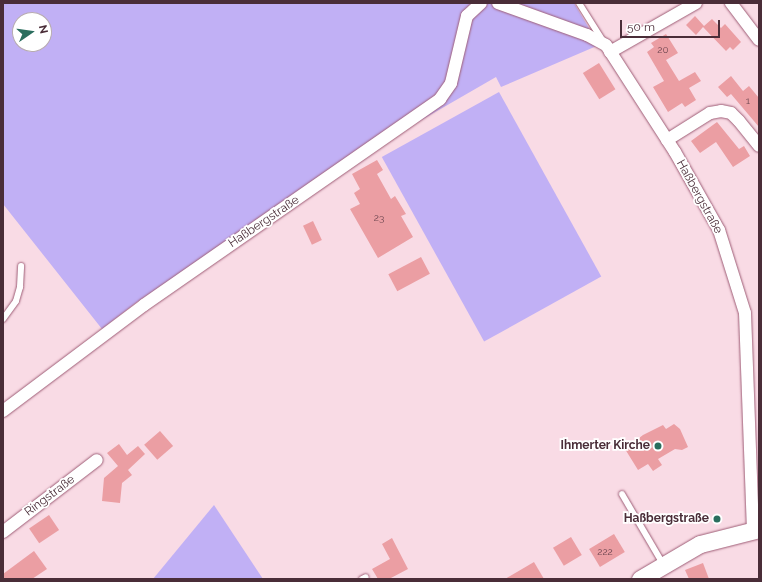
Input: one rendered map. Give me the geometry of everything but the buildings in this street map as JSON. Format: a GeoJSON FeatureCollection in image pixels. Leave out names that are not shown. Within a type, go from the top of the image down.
{"type":"FeatureCollection","features":[{"type":"Feature","properties":{"kind":"main road"},"geometry":{"type":"LineString","coordinates":[[640,579],[663,564],[700,544],[756,529]]}},
{"type":"Feature","properties":{"kind":"street","name":"Haßbergstraße"},"geometry":{"type":"LineString","coordinates":[[3,411],[144,305],[440,99],[451,83],[467,16],[481,3]]}},
{"type":"Feature","properties":{"kind":"street","name":"Haßbergstraße"},"geometry":{"type":"LineString","coordinates":[[498,3],[587,35],[608,49],[667,140],[719,230],[745,313],[756,529]]}},
{"type":"Feature","properties":{"kind":"street"},"geometry":{"type":"LineString","coordinates":[[608,49],[696,3]]}},
{"type":"Feature","properties":{"kind":"street"},"geometry":{"type":"LineString","coordinates":[[730,3],[759,40]]}},
{"type":"Feature","properties":{"kind":"street"},"geometry":{"type":"LineString","coordinates":[[667,140],[710,113],[721,111],[731,113],[759,146]]}},
{"type":"Feature","properties":{"kind":"street","name":"Ringstraße"},"geometry":{"type":"LineString","coordinates":[[3,532],[97,460]]}},
{"type":"Feature","properties":{"kind":"lane"},"geometry":{"type":"LineString","coordinates":[[579,3],[608,49]]}},
{"type":"Feature","properties":{"kind":"lane"},"geometry":{"type":"LineString","coordinates":[[3,319],[16,301],[20,287],[21,266]]}},
{"type":"Feature","properties":{"kind":"lane"},"geometry":{"type":"LineString","coordinates":[[622,494],[663,564]]}},
{"type":"Feature","properties":{"kind":"shaded area"},"geometry":{"type":"Polygon","coordinates":[[[3,3],[574,3],[599,45],[501,87],[496,77],[418,122],[408,120],[317,183],[137,302],[102,329],[3,204],[3,3]]]}},
{"type":"Feature","properties":{"kind":"shaded area"},"geometry":{"type":"Polygon","coordinates":[[[499,92],[601,277],[484,342],[382,157],[499,92]]]}},
{"type":"Feature","properties":{"kind":"shaded area"},"geometry":{"type":"Polygon","coordinates":[[[214,505],[263,579],[153,579],[214,505]]]}},
{"type":"Feature","properties":{"kind":"place","name":"Ihmerter Kirche"},"geometry":{"type":"Point","coordinates":[658,446]}},
{"type":"Feature","properties":{"kind":"place","name":"Haßbergstraße"},"geometry":{"type":"Point","coordinates":[717,519]}}]}
